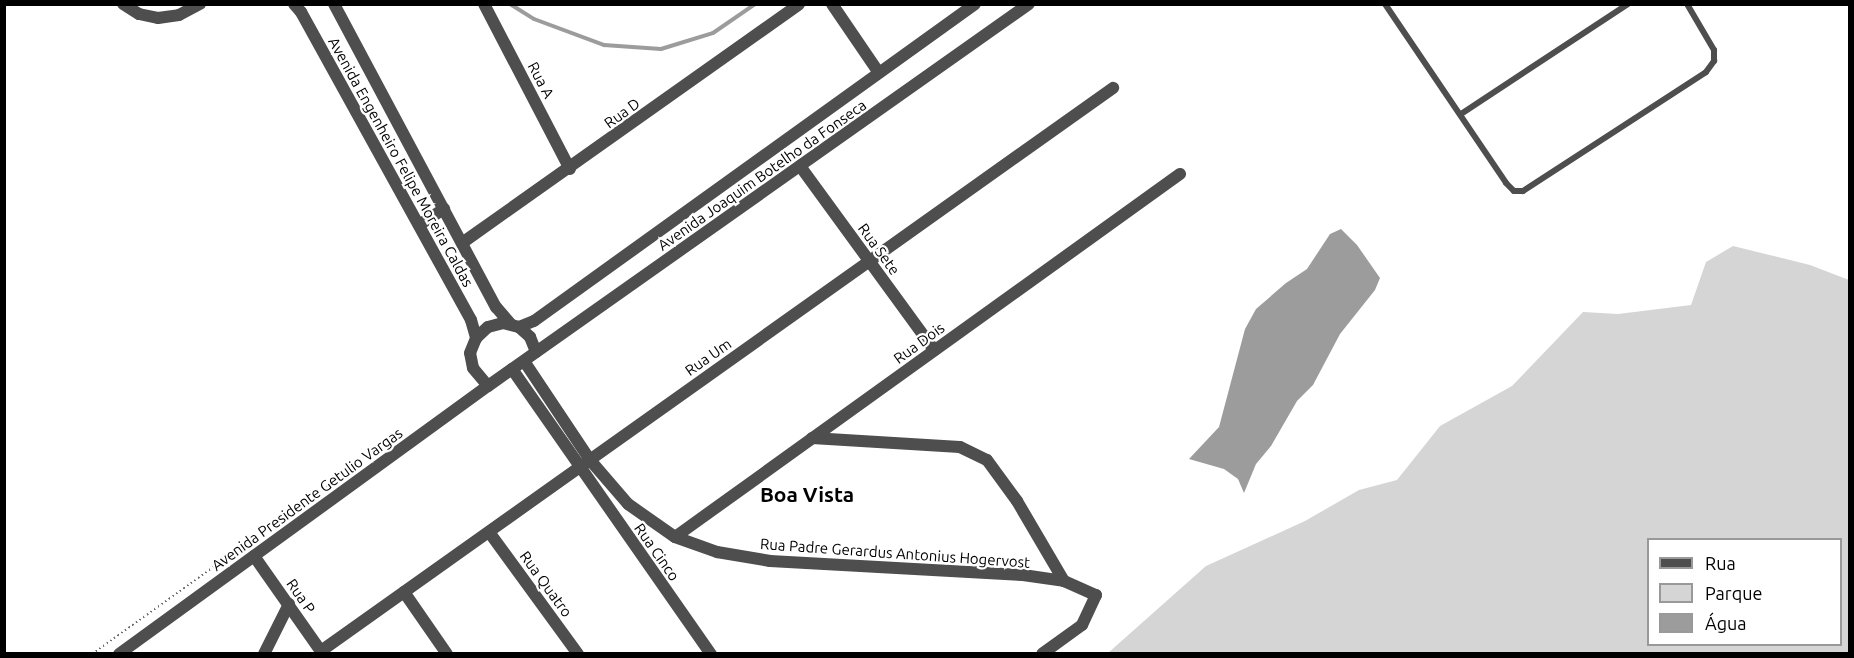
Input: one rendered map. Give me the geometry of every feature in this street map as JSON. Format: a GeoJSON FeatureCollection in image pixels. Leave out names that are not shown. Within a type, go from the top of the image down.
{"type":"FeatureCollection","features":[{"type":"Feature","properties":{"kind":"street"},"geometry":{"type":"LineString","coordinates":[[123,4],[139,14],[158,18],[176,10],[200,4]]}},
{"type":"Feature","properties":{"kind":"street","name":"Avenida Engenheiro Felipe Moreira Caldas"},"geometry":{"type":"LineString","coordinates":[[294,4],[301,12],[471,320],[476,338],[470,353],[472,368],[489,386]]}},
{"type":"Feature","properties":{"kind":"street","name":"Avenida Engenheiro Felipe Moreira Caldas"},"geometry":{"type":"LineString","coordinates":[[334,4],[496,307],[530,337],[536,352]]}},
{"type":"Feature","properties":{"kind":"street","name":"Rua A"},"geometry":{"type":"LineString","coordinates":[[484,4],[570,168]]}},
{"type":"Feature","properties":{"kind":"street","name":"Rua D"},"geometry":{"type":"LineString","coordinates":[[462,243],[799,4]]}},
{"type":"Feature","properties":{"kind":"street"},"geometry":{"type":"LineString","coordinates":[[832,4],[879,73]]}},
{"type":"Feature","properties":{"kind":"street"},"geometry":{"type":"LineString","coordinates":[[476,338],[488,327],[534,321],[975,4]]}},
{"type":"Feature","properties":{"kind":"street","name":"Avenida Joaquim Botelho da Fonseca"},"geometry":{"type":"LineString","coordinates":[[512,369],[1029,4]]}},
{"type":"Feature","properties":{"kind":"street","name":"Rua Um"},"geometry":{"type":"LineString","coordinates":[[322,652],[1113,88]]}},
{"type":"Feature","properties":{"kind":"street","name":"Rua Sete"},"geometry":{"type":"LineString","coordinates":[[800,166],[934,350]]}},
{"type":"Feature","properties":{"kind":"street","name":"Rua Dois"},"geometry":{"type":"LineString","coordinates":[[675,537],[1180,174]]}},
{"type":"Feature","properties":{"kind":"street"},"geometry":{"type":"LineString","coordinates":[[419,225],[444,209]]}},
{"type":"Feature","properties":{"kind":"street","name":"Rua Padre Gerardus Antonius Hogervost"},"geometry":{"type":"LineString","coordinates":[[524,361],[585,464],[628,504],[675,537],[717,552],[770,561],[1023,575],[1064,581],[1096,595],[1082,625],[1042,654]]}},
{"type":"Feature","properties":{"kind":"street"},"geometry":{"type":"LineString","coordinates":[[512,369],[585,464]]}},
{"type":"Feature","properties":{"kind":"street","name":"Avenida Presidente Getulio Vargas"},"geometry":{"type":"LineString","coordinates":[[119,654],[512,369]]}},
{"type":"Feature","properties":{"kind":"street"},"geometry":{"type":"LineString","coordinates":[[812,438],[960,447],[979,456],[997,472],[1017,501],[1064,581]]}},
{"type":"Feature","properties":{"kind":"street","name":"Rua Cinco"},"geometry":{"type":"LineString","coordinates":[[585,464],[711,654]]}},
{"type":"Feature","properties":{"kind":"street","name":"Rua Quatro"},"geometry":{"type":"LineString","coordinates":[[489,532],[579,654]]}},
{"type":"Feature","properties":{"kind":"street","name":"Rua P"},"geometry":{"type":"LineString","coordinates":[[254,556],[322,652]]}},
{"type":"Feature","properties":{"kind":"street"},"geometry":{"type":"LineString","coordinates":[[404,592],[447,654]]}},
{"type":"Feature","properties":{"kind":"street"},"geometry":{"type":"LineString","coordinates":[[264,654],[289,604]]}},
{"type":"Feature","properties":{"kind":"lane"},"geometry":{"type":"LineString","coordinates":[[1385,4],[1506,183],[1514,191],[1523,191],[1706,72],[1714,61],[1714,50],[1687,4]]}},
{"type":"Feature","properties":{"kind":"lane"},"geometry":{"type":"LineString","coordinates":[[1461,114],[1628,4]]}},
{"type":"Feature","properties":{"kind":"green space"},"geometry":{"type":"Polygon","coordinates":[[[1733,246],[1810,265],[1849,280],[1849,653],[1108,653],[1206,566],[1305,521],[1359,490],[1397,480],[1440,426],[1512,386],[1583,312],[1618,314],[1691,305],[1706,262],[1733,246]]]}},
{"type":"Feature","properties":{"kind":"water"},"geometry":{"type":"Polygon","coordinates":[[[1341,229],[1357,245],[1380,278],[1375,290],[1340,334],[1313,385],[1297,401],[1271,446],[1256,464],[1244,493],[1238,479],[1224,469],[1189,459],[1219,427],[1245,329],[1256,309],[1286,283],[1307,269],[1330,234],[1341,229]]]}},
{"type":"Feature","properties":{"kind":"waterway"},"geometry":{"type":"LineString","coordinates":[[510,4],[534,19],[604,45],[661,49],[713,33],[755,4]]}},
{"type":"Feature","properties":{"kind":"district","name":"Boa Vista"},"geometry":{"type":"Point","coordinates":[807,494]}}]}
